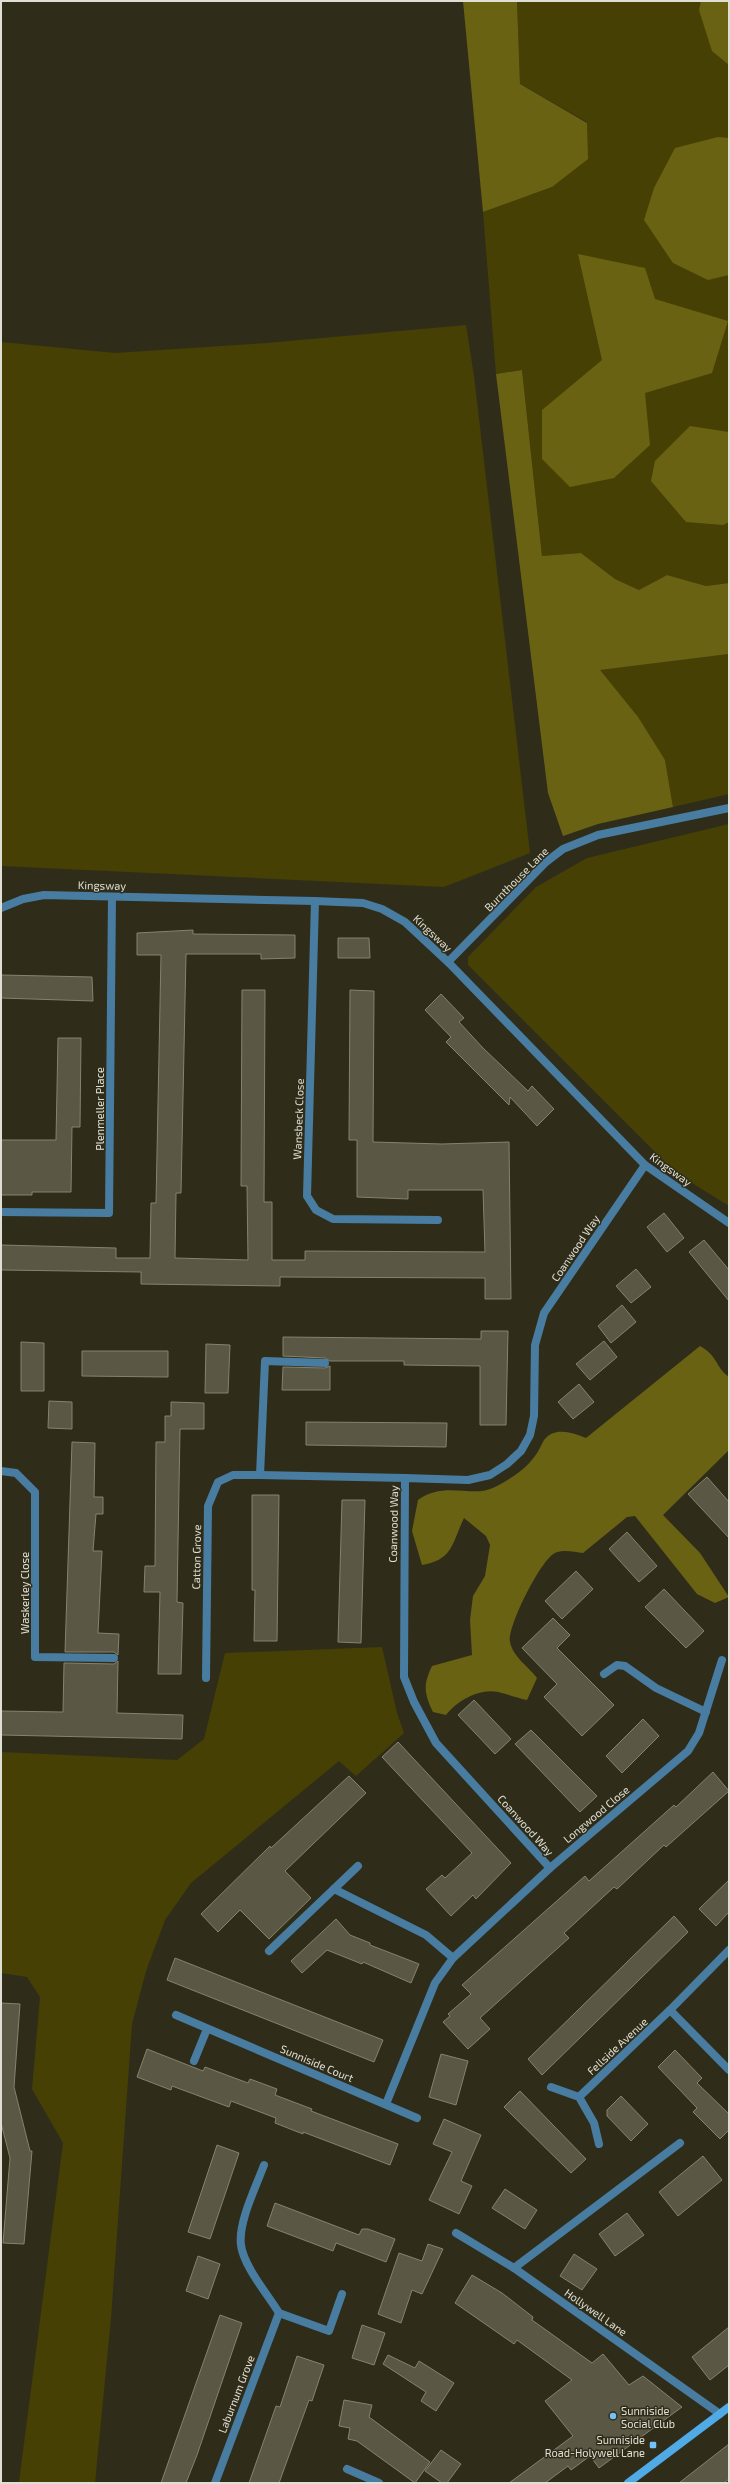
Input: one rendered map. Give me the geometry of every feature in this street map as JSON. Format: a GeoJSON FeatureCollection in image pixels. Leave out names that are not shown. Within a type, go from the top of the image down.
{"type":"FeatureCollection","features":[{"type":"Feature","properties":{"kind":"main road"},"geometry":{"type":"LineString","coordinates":[[628,2483],[729,2407]]}},
{"type":"Feature","properties":{"kind":"street","name":"Burnthouse Lane"},"geometry":{"type":"LineString","coordinates":[[448,962],[546,862],[563,849],[598,835],[729,808]]}},
{"type":"Feature","properties":{"kind":"street","name":"Kingsway"},"geometry":{"type":"LineString","coordinates":[[1,908],[23,899],[44,895],[315,901],[363,903],[382,909],[406,922],[448,962],[645,1165],[729,1223]]}},
{"type":"Feature","properties":{"kind":"street","name":"Plenmeller Place"},"geometry":{"type":"LineString","coordinates":[[1,1212],[109,1213],[112,897]]}},
{"type":"Feature","properties":{"kind":"street","name":"Wansbeck Close"},"geometry":{"type":"LineString","coordinates":[[315,901],[307,1196],[316,1210],[333,1219],[438,1220]]}},
{"type":"Feature","properties":{"kind":"street","name":"Coanwood Way"},"geometry":{"type":"LineString","coordinates":[[550,1868],[436,1743],[414,1702],[404,1677],[405,1478],[468,1480],[490,1475],[507,1464],[521,1451],[530,1435],[534,1416],[535,1345],[544,1313],[645,1165]]}},
{"type":"Feature","properties":{"kind":"street"},"geometry":{"type":"LineString","coordinates":[[260,1475],[265,1361],[325,1363]]}},
{"type":"Feature","properties":{"kind":"street","name":"Waskerley Close"},"geometry":{"type":"LineString","coordinates":[[1,1471],[16,1473],[35,1492],[35,1657],[114,1658]]}},
{"type":"Feature","properties":{"kind":"street","name":"Catton Grove"},"geometry":{"type":"LineString","coordinates":[[206,1678],[208,1506],[218,1482],[233,1476],[260,1475],[405,1478]]}},
{"type":"Feature","properties":{"kind":"street","name":"Longwood Close"},"geometry":{"type":"LineString","coordinates":[[386,2104],[435,1983],[453,1958],[550,1868],[688,1751],[699,1733],[722,1660]]}},
{"type":"Feature","properties":{"kind":"street"},"geometry":{"type":"LineString","coordinates":[[604,1674],[617,1665],[625,1666],[656,1688],[706,1712]]}},
{"type":"Feature","properties":{"kind":"street"},"geometry":{"type":"LineString","coordinates":[[269,1951],[358,1866]]}},
{"type":"Feature","properties":{"kind":"street"},"geometry":{"type":"LineString","coordinates":[[334,1889],[426,1935],[453,1958]]}},
{"type":"Feature","properties":{"kind":"street","name":"Fellside Avenue"},"geometry":{"type":"LineString","coordinates":[[579,2097],[670,2010],[729,1950]]}},
{"type":"Feature","properties":{"kind":"street"},"geometry":{"type":"LineString","coordinates":[[670,2010],[729,2070]]}},
{"type":"Feature","properties":{"kind":"street","name":"Sunniside Court"},"geometry":{"type":"LineString","coordinates":[[176,2015],[417,2118]]}},
{"type":"Feature","properties":{"kind":"street"},"geometry":{"type":"LineString","coordinates":[[194,2061],[207,2029]]}},
{"type":"Feature","properties":{"kind":"street"},"geometry":{"type":"LineString","coordinates":[[552,2087],[579,2097],[594,2123],[599,2144]]}},
{"type":"Feature","properties":{"kind":"street"},"geometry":{"type":"LineString","coordinates":[[514,2268],[680,2143]]}},
{"type":"Feature","properties":{"kind":"street"},"geometry":{"type":"LineString","coordinates":[[264,2165],[243,2224],[241,2245],[246,2260],[279,2313],[329,2331],[342,2294]]}},
{"type":"Feature","properties":{"kind":"street","name":"Hollywell Lane"},"geometry":{"type":"LineString","coordinates":[[456,2233],[514,2268],[720,2414]]}},
{"type":"Feature","properties":{"kind":"street","name":"Laburnum Grove"},"geometry":{"type":"LineString","coordinates":[[215,2483],[279,2313]]}},
{"type":"Feature","properties":{"kind":"street"},"geometry":{"type":"LineString","coordinates":[[347,2468],[379,2483]]}},
{"type":"Feature","properties":{"kind":"shaded area"},"geometry":{"type":"Polygon","coordinates":[[[463,1],[517,1],[520,84],[587,123],[588,159],[552,187],[483,212],[463,1]]]}},
{"type":"Feature","properties":{"kind":"shaded area"},"geometry":{"type":"Polygon","coordinates":[[[517,1],[729,1],[729,583],[706,586],[667,575],[639,590],[615,579],[581,553],[542,556],[522,370],[496,374],[483,212],[552,187],[587,122],[520,84],[517,1]]]}},
{"type":"Feature","properties":{"kind":"shaded area"},"geometry":{"type":"Polygon","coordinates":[[[701,1],[729,1],[729,65],[712,51],[699,10],[701,1]]]}},
{"type":"Feature","properties":{"kind":"shaded area"},"geometry":{"type":"Polygon","coordinates":[[[718,137],[729,138],[729,275],[708,280],[673,263],[644,220],[654,188],[675,148],[718,137]]]}},
{"type":"Feature","properties":{"kind":"shaded area"},"geometry":{"type":"Polygon","coordinates":[[[578,254],[645,268],[655,299],[728,321],[712,373],[645,393],[650,445],[614,478],[570,487],[542,459],[542,410],[602,360],[578,254]]]}},
{"type":"Feature","properties":{"kind":"shaded area"},"geometry":{"type":"Polygon","coordinates":[[[466,325],[474,376],[530,853],[444,887],[1,866],[1,342],[115,353],[267,343],[466,325]]]}},
{"type":"Feature","properties":{"kind":"shaded area"},"geometry":{"type":"Polygon","coordinates":[[[522,370],[542,556],[581,553],[615,579],[639,590],[667,575],[706,586],[729,583],[729,654],[600,670],[638,717],[665,760],[673,807],[598,824],[563,836],[548,793],[496,374],[522,370]]]}},
{"type":"Feature","properties":{"kind":"shaded area"},"geometry":{"type":"Polygon","coordinates":[[[690,426],[729,432],[729,522],[723,525],[686,522],[651,481],[655,461],[690,426]]]}},
{"type":"Feature","properties":{"kind":"shaded area"},"geometry":{"type":"Polygon","coordinates":[[[729,654],[729,794],[673,807],[665,760],[599,670],[729,654]]]}},
{"type":"Feature","properties":{"kind":"shaded area"},"geometry":{"type":"Polygon","coordinates":[[[729,824],[729,1206],[676,1173],[468,965],[468,957],[536,887],[587,858],[729,824]]]}},
{"type":"Feature","properties":{"kind":"shaded area"},"geometry":{"type":"Polygon","coordinates":[[[700,1346],[711,1354],[721,1369],[729,1377],[729,1450],[663,1515],[700,1553],[729,1597],[715,1603],[697,1594],[635,1516],[627,1517],[583,1553],[565,1551],[555,1553],[542,1567],[526,1594],[510,1634],[510,1642],[517,1657],[537,1678],[527,1700],[498,1692],[483,1692],[462,1701],[446,1715],[433,1712],[426,1694],[427,1679],[432,1666],[472,1655],[470,1620],[473,1596],[485,1576],[490,1545],[486,1536],[464,1518],[454,1543],[446,1555],[432,1563],[422,1565],[412,1531],[418,1500],[428,1494],[438,1491],[477,1491],[495,1487],[527,1466],[544,1440],[553,1433],[564,1432],[576,1434],[586,1438],[700,1346]]]}},
{"type":"Feature","properties":{"kind":"shaded area"},"geometry":{"type":"Polygon","coordinates":[[[382,1647],[397,1713],[404,1733],[356,1776],[339,1761],[191,1883],[165,1920],[146,1971],[132,2024],[111,2318],[95,2483],[19,2482],[63,2143],[32,2089],[40,1997],[27,1977],[1,1973],[1,1752],[177,1760],[204,1739],[225,1653],[382,1647]]]}},
{"type":"Feature","properties":{"kind":"building"},"geometry":{"type":"Polygon","coordinates":[[[193,930],[193,934],[295,935],[295,958],[261,959],[261,954],[186,954],[181,1193],[176,1193],[175,1258],[248,1260],[247,1186],[241,1186],[242,990],[265,990],[264,1202],[272,1202],[272,1260],[305,1260],[305,1251],[485,1252],[483,1190],[408,1190],[408,1199],[357,1197],[357,1140],[349,1140],[350,990],[374,991],[373,1142],[442,1144],[509,1142],[511,1299],[485,1299],[485,1278],[280,1277],[280,1286],[141,1284],[141,1272],[1,1270],[1,1245],[116,1248],[116,1258],[150,1258],[151,1203],[156,1203],[161,955],[137,955],[137,933],[193,930]]]}},
{"type":"Feature","properties":{"kind":"building"},"geometry":{"type":"Polygon","coordinates":[[[338,938],[369,938],[370,958],[338,958],[338,938]]]}},
{"type":"Feature","properties":{"kind":"building"},"geometry":{"type":"Polygon","coordinates":[[[1,975],[92,977],[93,1001],[1,998],[1,975]]]}},
{"type":"Feature","properties":{"kind":"building"},"geometry":{"type":"Polygon","coordinates":[[[441,994],[464,1018],[459,1022],[483,1048],[528,1091],[532,1086],[554,1109],[537,1126],[510,1097],[509,1105],[446,1042],[451,1037],[425,1010],[441,994]]]}},
{"type":"Feature","properties":{"kind":"building"},"geometry":{"type":"Polygon","coordinates":[[[58,1038],[81,1038],[80,1127],[72,1127],[71,1192],[32,1192],[32,1195],[1,1195],[1,1140],[56,1140],[58,1038]]]}},
{"type":"Feature","properties":{"kind":"building"},"geometry":{"type":"Polygon","coordinates":[[[664,1213],[684,1238],[667,1252],[647,1227],[664,1213]]]}},
{"type":"Feature","properties":{"kind":"building"},"geometry":{"type":"Polygon","coordinates":[[[704,1240],[729,1270],[729,1301],[689,1252],[704,1240]]]}},
{"type":"Feature","properties":{"kind":"building"},"geometry":{"type":"Polygon","coordinates":[[[636,1269],[651,1287],[631,1303],[616,1286],[636,1269]]]}},
{"type":"Feature","properties":{"kind":"building"},"geometry":{"type":"Polygon","coordinates":[[[622,1305],[636,1322],[611,1343],[598,1326],[622,1305]]]}},
{"type":"Feature","properties":{"kind":"building"},"geometry":{"type":"Polygon","coordinates":[[[481,1331],[508,1331],[506,1425],[480,1425],[480,1366],[404,1365],[404,1361],[330,1361],[325,1358],[283,1356],[283,1337],[481,1339],[481,1331]]]}},
{"type":"Feature","properties":{"kind":"building"},"geometry":{"type":"Polygon","coordinates":[[[604,1341],[617,1357],[590,1380],[576,1364],[604,1341]]]}},
{"type":"Feature","properties":{"kind":"building"},"geometry":{"type":"Polygon","coordinates":[[[21,1342],[44,1343],[44,1391],[21,1391],[21,1342]]]}},
{"type":"Feature","properties":{"kind":"building"},"geometry":{"type":"Polygon","coordinates":[[[206,1344],[230,1345],[228,1393],[205,1393],[206,1344]]]}},
{"type":"Feature","properties":{"kind":"building"},"geometry":{"type":"Polygon","coordinates":[[[82,1351],[168,1351],[168,1377],[82,1376],[82,1351]]]}},
{"type":"Feature","properties":{"kind":"building"},"geometry":{"type":"Polygon","coordinates":[[[330,1366],[330,1390],[282,1390],[283,1367],[325,1368],[330,1366]]]}},
{"type":"Feature","properties":{"kind":"building"},"geometry":{"type":"Polygon","coordinates":[[[579,1384],[594,1402],[573,1419],[558,1402],[579,1384]]]}},
{"type":"Feature","properties":{"kind":"building"},"geometry":{"type":"Polygon","coordinates":[[[49,1401],[72,1402],[72,1429],[48,1428],[49,1401]]]}},
{"type":"Feature","properties":{"kind":"building"},"geometry":{"type":"Polygon","coordinates":[[[171,1402],[204,1403],[204,1429],[180,1429],[177,1602],[183,1603],[181,1674],[158,1674],[160,1592],[144,1592],[145,1566],[155,1566],[156,1442],[165,1442],[165,1416],[171,1416],[171,1402]]]}},
{"type":"Feature","properties":{"kind":"building"},"geometry":{"type":"Polygon","coordinates":[[[306,1422],[447,1423],[446,1447],[306,1445],[306,1422]]]}},
{"type":"Feature","properties":{"kind":"building"},"geometry":{"type":"Polygon","coordinates":[[[72,1442],[95,1443],[94,1497],[103,1497],[103,1514],[96,1514],[93,1551],[102,1551],[98,1633],[119,1634],[118,1655],[114,1652],[65,1652],[72,1442]]]}},
{"type":"Feature","properties":{"kind":"building"},"geometry":{"type":"Polygon","coordinates":[[[707,1477],[729,1502],[729,1538],[688,1494],[707,1477]]]}},
{"type":"Feature","properties":{"kind":"building"},"geometry":{"type":"Polygon","coordinates":[[[252,1495],[279,1495],[277,1641],[254,1641],[255,1590],[252,1590],[252,1495]]]}},
{"type":"Feature","properties":{"kind":"building"},"geometry":{"type":"Polygon","coordinates":[[[342,1500],[365,1500],[361,1643],[338,1642],[342,1500]]]}},
{"type":"Feature","properties":{"kind":"building"},"geometry":{"type":"Polygon","coordinates":[[[627,1532],[657,1566],[639,1582],[609,1549],[627,1532]]]}},
{"type":"Feature","properties":{"kind":"building"},"geometry":{"type":"Polygon","coordinates":[[[576,1571],[593,1589],[562,1619],[545,1601],[576,1571]]]}},
{"type":"Feature","properties":{"kind":"building"},"geometry":{"type":"Polygon","coordinates":[[[664,1589],[704,1631],[686,1648],[645,1607],[664,1589]]]}},
{"type":"Feature","properties":{"kind":"building"},"geometry":{"type":"Polygon","coordinates":[[[553,1618],[570,1635],[557,1648],[614,1705],[582,1736],[544,1697],[557,1684],[522,1648],[553,1618]]]}},
{"type":"Feature","properties":{"kind":"building"},"geometry":{"type":"Polygon","coordinates":[[[118,1661],[117,1713],[183,1715],[182,1739],[1,1735],[1,1711],[63,1712],[64,1663],[114,1664],[118,1661]]]}},
{"type":"Feature","properties":{"kind":"building"},"geometry":{"type":"Polygon","coordinates":[[[474,1700],[511,1739],[495,1754],[458,1715],[474,1700]]]}},
{"type":"Feature","properties":{"kind":"building"},"geometry":{"type":"Polygon","coordinates":[[[643,1719],[659,1736],[622,1773],[606,1756],[643,1719]]]}},
{"type":"Feature","properties":{"kind":"building"},"geometry":{"type":"Polygon","coordinates":[[[531,1730],[597,1796],[580,1812],[515,1744],[531,1730]]]}},
{"type":"Feature","properties":{"kind":"building"},"geometry":{"type":"Polygon","coordinates":[[[398,1742],[511,1863],[476,1899],[473,1895],[451,1916],[426,1889],[442,1875],[445,1878],[472,1853],[382,1757],[398,1742]]]}},
{"type":"Feature","properties":{"kind":"building"},"geometry":{"type":"Polygon","coordinates":[[[713,1772],[729,1791],[666,1847],[664,1845],[617,1889],[614,1887],[564,1933],[569,1938],[480,2018],[490,2029],[468,2049],[443,2022],[450,2016],[448,2014],[471,1994],[462,1985],[585,1876],[589,1881],[674,1805],[676,1807],[713,1772]]]}},
{"type":"Feature","properties":{"kind":"building"},"geometry":{"type":"Polygon","coordinates":[[[349,1776],[366,1793],[285,1871],[311,1898],[269,1939],[240,1910],[218,1932],[201,1914],[270,1846],[271,1848],[349,1776]]]}},
{"type":"Feature","properties":{"kind":"building"},"geometry":{"type":"Polygon","coordinates":[[[729,1880],[729,1912],[716,1926],[699,1909],[729,1880]]]}},
{"type":"Feature","properties":{"kind":"building"},"geometry":{"type":"Polygon","coordinates":[[[674,1916],[688,1932],[542,2075],[528,2059],[674,1916]]]}},
{"type":"Feature","properties":{"kind":"building"},"geometry":{"type":"Polygon","coordinates":[[[336,1919],[350,1935],[370,1943],[370,1945],[419,1964],[411,1983],[363,1962],[362,1964],[327,1950],[302,1973],[291,1961],[336,1919]]]}},
{"type":"Feature","properties":{"kind":"building"},"geometry":{"type":"Polygon","coordinates":[[[175,1958],[383,2040],[374,2062],[167,1980],[175,1958]]]}},
{"type":"Feature","properties":{"kind":"building"},"geometry":{"type":"Polygon","coordinates":[[[1,2003],[20,2004],[14,2087],[30,2151],[32,2151],[24,2244],[3,2243],[10,2158],[1,2123],[1,2003]]]}},
{"type":"Feature","properties":{"kind":"building"},"geometry":{"type":"Polygon","coordinates":[[[147,2049],[203,2071],[205,2067],[248,2083],[250,2079],[277,2089],[275,2095],[312,2109],[311,2111],[398,2144],[390,2165],[275,2123],[276,2118],[231,2101],[229,2107],[172,2086],[171,2090],[137,2077],[147,2049]]]}},
{"type":"Feature","properties":{"kind":"building"},"geometry":{"type":"Polygon","coordinates":[[[675,2050],[702,2078],[697,2083],[729,2114],[729,2130],[720,2139],[693,2112],[697,2108],[658,2067],[675,2050]]]}},
{"type":"Feature","properties":{"kind":"building"},"geometry":{"type":"Polygon","coordinates":[[[441,2054],[468,2061],[456,2105],[429,2097],[441,2054]]]}},
{"type":"Feature","properties":{"kind":"building"},"geometry":{"type":"Polygon","coordinates":[[[520,2091],[586,2159],[571,2173],[504,2107],[520,2091]]]}},
{"type":"Feature","properties":{"kind":"building"},"geometry":{"type":"Polygon","coordinates":[[[621,2096],[648,2124],[631,2141],[607,2116],[607,2110],[621,2096]]]}},
{"type":"Feature","properties":{"kind":"building"},"geometry":{"type":"Polygon","coordinates":[[[444,2119],[481,2135],[461,2181],[472,2186],[459,2214],[429,2200],[452,2152],[433,2144],[444,2119]]]}},
{"type":"Feature","properties":{"kind":"building"},"geometry":{"type":"Polygon","coordinates":[[[217,2145],[239,2153],[210,2239],[188,2232],[217,2145]]]}},
{"type":"Feature","properties":{"kind":"building"},"geometry":{"type":"Polygon","coordinates":[[[703,2156],[722,2180],[678,2216],[659,2192],[703,2156]]]}},
{"type":"Feature","properties":{"kind":"building"},"geometry":{"type":"Polygon","coordinates":[[[505,2189],[537,2210],[525,2229],[492,2208],[505,2189]]]}},
{"type":"Feature","properties":{"kind":"building"},"geometry":{"type":"Polygon","coordinates":[[[275,2203],[359,2235],[362,2229],[368,2229],[395,2239],[386,2262],[336,2243],[333,2251],[267,2226],[275,2203]]]}},
{"type":"Feature","properties":{"kind":"building"},"geometry":{"type":"Polygon","coordinates":[[[627,2213],[644,2235],[615,2256],[599,2234],[627,2213]]]}},
{"type":"Feature","properties":{"kind":"building"},"geometry":{"type":"Polygon","coordinates":[[[428,2244],[443,2249],[422,2294],[412,2290],[401,2323],[378,2314],[399,2253],[422,2261],[428,2244]]]}},
{"type":"Feature","properties":{"kind":"building"},"geometry":{"type":"Polygon","coordinates":[[[574,2254],[597,2269],[582,2290],[560,2276],[574,2254]]]}},
{"type":"Feature","properties":{"kind":"building"},"geometry":{"type":"Polygon","coordinates":[[[198,2256],[220,2264],[208,2299],[186,2291],[198,2256]]]}},
{"type":"Feature","properties":{"kind":"building"},"geometry":{"type":"Polygon","coordinates":[[[472,2275],[502,2293],[533,2317],[532,2320],[592,2363],[603,2354],[629,2385],[643,2376],[682,2407],[599,2468],[590,2456],[571,2470],[568,2466],[545,2483],[509,2483],[573,2436],[545,2401],[572,2380],[517,2340],[514,2344],[455,2303],[472,2275]]]}},
{"type":"Feature","properties":{"kind":"building"},"geometry":{"type":"Polygon","coordinates":[[[220,2315],[242,2323],[197,2455],[186,2483],[161,2483],[220,2315]]]}},
{"type":"Feature","properties":{"kind":"building"},"geometry":{"type":"Polygon","coordinates":[[[362,2325],[385,2333],[374,2365],[352,2358],[362,2325]]]}},
{"type":"Feature","properties":{"kind":"building"},"geometry":{"type":"Polygon","coordinates":[[[729,2327],[729,2365],[710,2380],[692,2357],[729,2327]]]}},
{"type":"Feature","properties":{"kind":"building"},"geometry":{"type":"Polygon","coordinates":[[[388,2355],[415,2368],[419,2361],[454,2383],[436,2411],[421,2401],[426,2392],[383,2364],[388,2355]]]}},
{"type":"Feature","properties":{"kind":"building"},"geometry":{"type":"Polygon","coordinates":[[[297,2356],[324,2365],[312,2401],[309,2400],[279,2483],[249,2483],[276,2406],[280,2407],[297,2356]]]}},
{"type":"Feature","properties":{"kind":"building"},"geometry":{"type":"Polygon","coordinates":[[[344,2400],[372,2405],[369,2417],[430,2462],[415,2483],[357,2441],[348,2439],[350,2428],[339,2426],[344,2400]]]}},
{"type":"Feature","properties":{"kind":"building"},"geometry":{"type":"Polygon","coordinates":[[[729,2444],[729,2479],[724,2483],[679,2483],[729,2444]]]}},
{"type":"Feature","properties":{"kind":"building"},"geometry":{"type":"Polygon","coordinates":[[[441,2450],[461,2464],[447,2483],[442,2483],[425,2471],[441,2450]]]}},
{"type":"Feature","properties":{"kind":"place","name":"Sunniside Social Club"},"geometry":{"type":"Point","coordinates":[613,2416]}},
{"type":"Feature","properties":{"kind":"place","name":"Sunniside Road-Holywell Lane"},"geometry":{"type":"Point","coordinates":[653,2445]}}]}
